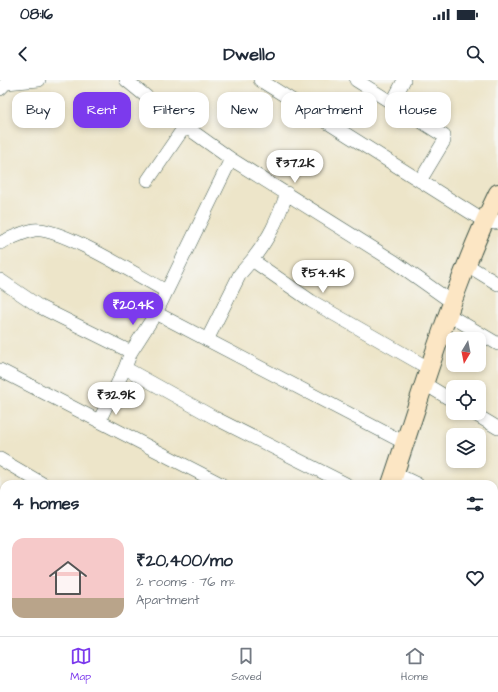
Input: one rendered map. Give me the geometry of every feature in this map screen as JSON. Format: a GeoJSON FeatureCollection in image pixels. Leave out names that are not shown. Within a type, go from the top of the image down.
{"type":"FeatureCollection","features":[{"type":"Feature","properties":{"kind":"main road"},"geometry":{"type":"LineString","coordinates":[[392,478],[467,265],[494,222],[498,193]]}},
{"type":"Feature","properties":{"kind":"street"},"geometry":{"type":"LineString","coordinates":[[0,89],[6,83],[39,80]]}},
{"type":"Feature","properties":{"kind":"street"},"geometry":{"type":"LineString","coordinates":[[126,80],[141,92]]}},
{"type":"Feature","properties":{"kind":"street"},"geometry":{"type":"LineString","coordinates":[[260,80],[420,181],[494,222]]}},
{"type":"Feature","properties":{"kind":"street"},"geometry":{"type":"LineString","coordinates":[[356,80],[385,99]]}},
{"type":"Feature","properties":{"kind":"street"},"geometry":{"type":"LineString","coordinates":[[398,92],[404,80]]}},
{"type":"Feature","properties":{"kind":"street"},"geometry":{"type":"LineString","coordinates":[[148,180],[184,128]]}},
{"type":"Feature","properties":{"kind":"street"},"geometry":{"type":"LineString","coordinates":[[188,128],[231,159],[395,262],[498,344]]}},
{"type":"Feature","properties":{"kind":"street"},"geometry":{"type":"LineString","coordinates":[[420,181],[444,141],[444,136],[431,128]]}},
{"type":"Feature","properties":{"kind":"street"},"geometry":{"type":"LineString","coordinates":[[99,421],[125,368],[131,352],[156,313],[231,159]]}},
{"type":"Feature","properties":{"kind":"street"},"geometry":{"type":"LineString","coordinates":[[207,340],[240,274],[267,240],[275,227],[287,193]]}},
{"type":"Feature","properties":{"kind":"street"},"geometry":{"type":"LineString","coordinates":[[0,242],[34,230],[50,230],[68,238],[166,291]]}},
{"type":"Feature","properties":{"kind":"street"},"geometry":{"type":"LineString","coordinates":[[252,260],[311,301],[427,377],[446,395]]}},
{"type":"Feature","properties":{"kind":"street"},"geometry":{"type":"LineString","coordinates":[[467,265],[498,284]]}},
{"type":"Feature","properties":{"kind":"street"},"geometry":{"type":"LineString","coordinates":[[0,280],[40,307],[131,352]]}},
{"type":"Feature","properties":{"kind":"street"},"geometry":{"type":"LineString","coordinates":[[156,313],[405,443]]}},
{"type":"Feature","properties":{"kind":"street"},"geometry":{"type":"LineString","coordinates":[[125,368],[215,418],[338,480]]}},
{"type":"Feature","properties":{"kind":"street"},"geometry":{"type":"LineString","coordinates":[[0,370],[213,480]]}},
{"type":"Feature","properties":{"kind":"street"},"geometry":{"type":"LineString","coordinates":[[485,420],[498,428]]}},
{"type":"Feature","properties":{"kind":"street"},"geometry":{"type":"LineString","coordinates":[[0,460],[36,480]]}}]}
